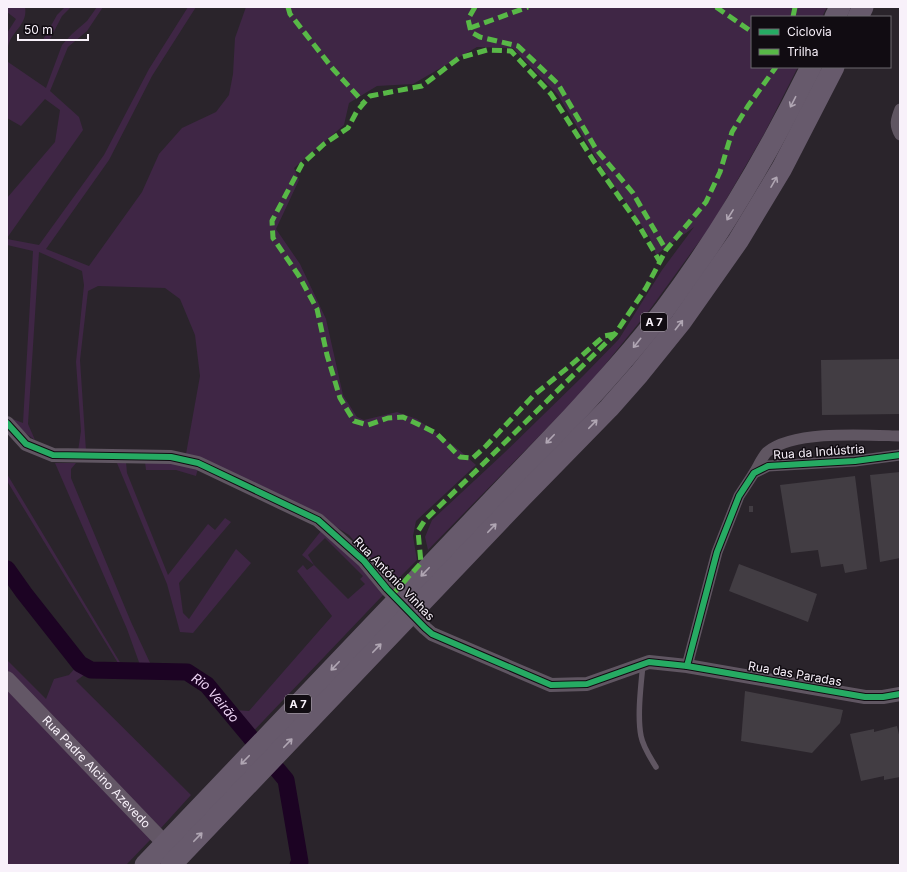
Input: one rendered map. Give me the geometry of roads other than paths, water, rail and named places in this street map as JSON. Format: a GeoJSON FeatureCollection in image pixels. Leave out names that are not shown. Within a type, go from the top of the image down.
{"type":"FeatureCollection","features":[{"type":"Feature","properties":{"kind":"highway"},"geometry":{"type":"LineString","coordinates":[[836,16],[840,7]]}},
{"type":"Feature","properties":{"kind":"highway"},"geometry":{"type":"LineString","coordinates":[[858,16],[863,7]]}},
{"type":"Feature","properties":{"kind":"highway","name":"A 7"},"geometry":{"type":"LineString","coordinates":[[171,865],[459,550],[624,358],[664,309],[696,266],[739,200],[810,68]]}},
{"type":"Feature","properties":{"kind":"highway","name":"A 7"},"geometry":{"type":"LineString","coordinates":[[145,865],[459,550],[624,391],[681,322],[715,275],[757,211],[805,125],[834,68]]}},
{"type":"Feature","properties":{"kind":"main road","name":"Rua Padre Alcino Azevedo"},"geometry":{"type":"LineString","coordinates":[[7,679],[185,865]]}},
{"type":"Feature","properties":{"kind":"street"},"geometry":{"type":"LineString","coordinates":[[900,109],[896,119],[897,130],[900,135]]}},
{"type":"Feature","properties":{"kind":"street","name":"Rua António Vinhas"},"geometry":{"type":"LineString","coordinates":[[7,423],[26,444],[53,455],[171,457],[198,463],[318,520],[364,561],[387,589],[432,634],[551,686],[587,684],[649,662],[687,666]]}},
{"type":"Feature","properties":{"kind":"street","name":"Rua da Indústria"},"geometry":{"type":"LineString","coordinates":[[687,666],[717,552],[739,496],[766,453],[782,444],[796,439],[844,435],[900,436]]}},
{"type":"Feature","properties":{"kind":"street","name":"Rua da Indústria"},"geometry":{"type":"LineString","coordinates":[[754,473],[768,466],[855,461],[900,455]]}},
{"type":"Feature","properties":{"kind":"street","name":"Rua das Paradas"},"geometry":{"type":"LineString","coordinates":[[687,666],[865,697],[882,697],[900,694]]}},
{"type":"Feature","properties":{"kind":"lane"},"geometry":{"type":"LineString","coordinates":[[643,664],[640,699],[641,736],[648,754],[656,766]]}},
{"type":"Feature","properties":{"kind":"waterway","name":"Rio Veirão"},"geometry":{"type":"LineString","coordinates":[[7,569],[80,664],[91,670],[187,672],[207,685],[286,780],[300,862],[298,865]]}}]}
